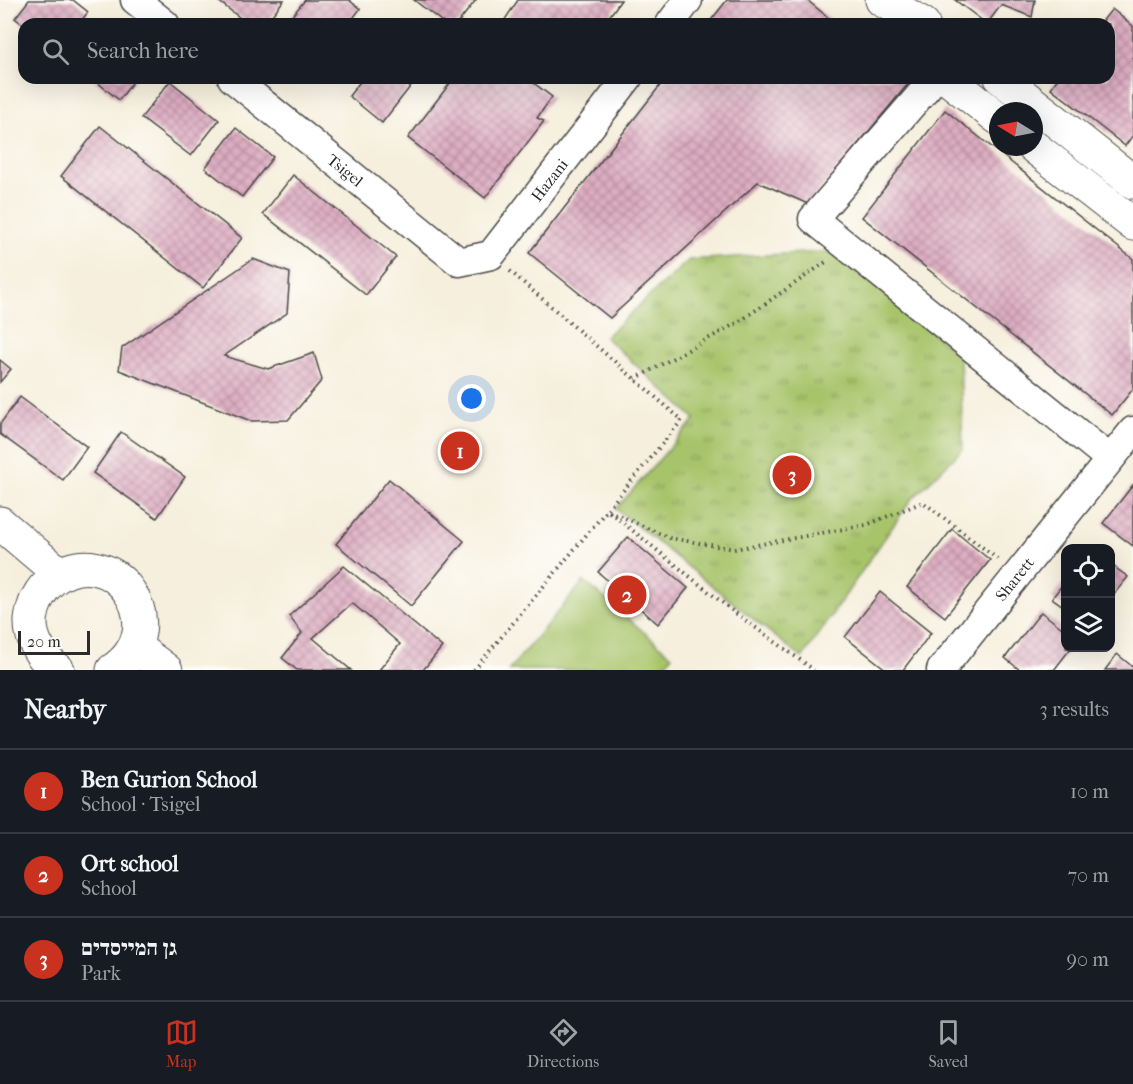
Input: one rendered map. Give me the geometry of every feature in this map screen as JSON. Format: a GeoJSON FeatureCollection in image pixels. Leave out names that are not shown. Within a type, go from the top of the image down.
{"type":"FeatureCollection","features":[{"type":"Feature","properties":{"kind":"street"},"geometry":{"type":"LineString","coordinates":[[135,0],[158,18]]}},
{"type":"Feature","properties":{"kind":"street"},"geometry":{"type":"LineString","coordinates":[[674,18],[688,0]]}},
{"type":"Feature","properties":{"kind":"street"},"geometry":{"type":"LineString","coordinates":[[861,0],[880,18]]}},
{"type":"Feature","properties":{"kind":"street"},"geometry":{"type":"LineString","coordinates":[[882,0],[913,18]]}},
{"type":"Feature","properties":{"kind":"street","name":"Tsigel"},"geometry":{"type":"LineString","coordinates":[[239,84],[459,262],[491,255]]}},
{"type":"Feature","properties":{"kind":"street","name":"Hazani"},"geometry":{"type":"LineString","coordinates":[[491,255],[623,84]]}},
{"type":"Feature","properties":{"kind":"street"},"geometry":{"type":"LineString","coordinates":[[929,84],[813,219],[1110,459]]}},
{"type":"Feature","properties":{"kind":"street"},"geometry":{"type":"LineString","coordinates":[[954,84],[989,111]]}},
{"type":"Feature","properties":{"kind":"street"},"geometry":{"type":"LineString","coordinates":[[1009,84],[1133,182]]}},
{"type":"Feature","properties":{"kind":"street"},"geometry":{"type":"LineString","coordinates":[[1043,154],[1133,225]]}},
{"type":"Feature","properties":{"kind":"street","name":"Sharett"},"geometry":{"type":"LineString","coordinates":[[941,670],[1133,431]]}},
{"type":"Feature","properties":{"kind":"street"},"geometry":{"type":"LineString","coordinates":[[0,523],[60,574]]}},
{"type":"Feature","properties":{"kind":"street"},"geometry":{"type":"LineString","coordinates":[[42,666],[31,621],[35,602],[45,586],[60,574],[76,569],[93,568],[110,573],[124,583],[134,597],[140,613],[140,631],[124,659],[166,670]]}},
{"type":"Feature","properties":{"kind":"path"},"geometry":{"type":"LineString","coordinates":[[634,379],[736,323],[847,247]]}},
{"type":"Feature","properties":{"kind":"path"},"geometry":{"type":"LineString","coordinates":[[474,670],[682,420],[491,255]]}},
{"type":"Feature","properties":{"kind":"path"},"geometry":{"type":"LineString","coordinates":[[607,510],[670,538],[734,549],[866,525],[922,502],[1018,575]]}},
{"type":"Feature","properties":{"kind":"path"},"geometry":{"type":"LineString","coordinates":[[607,510],[734,612],[814,670]]}},
{"type":"Feature","properties":{"kind":"green space"},"geometry":{"type":"Polygon","coordinates":[[[835,251],[960,356],[963,449],[911,500],[802,658],[616,509],[695,419],[605,337],[689,260],[835,251]]]}},
{"type":"Feature","properties":{"kind":"green space"},"geometry":{"type":"Polygon","coordinates":[[[584,581],[672,656],[661,670],[509,670],[584,581]]]}},
{"type":"Feature","properties":{"kind":"building"},"geometry":{"type":"Polygon","coordinates":[[[29,0],[73,0],[88,12],[84,18],[18,18],[18,20],[15,18],[29,0]]]}},
{"type":"Feature","properties":{"kind":"building"},"geometry":{"type":"Polygon","coordinates":[[[217,0],[284,0],[270,18],[240,18],[217,0]]]}},
{"type":"Feature","properties":{"kind":"building"},"geometry":{"type":"Polygon","coordinates":[[[305,0],[349,0],[360,9],[353,18],[290,18],[305,0]]]}},
{"type":"Feature","properties":{"kind":"building"},"geometry":{"type":"Polygon","coordinates":[[[414,0],[476,0],[462,18],[437,18],[414,0]]]}},
{"type":"Feature","properties":{"kind":"building"},"geometry":{"type":"Polygon","coordinates":[[[518,0],[621,0],[608,18],[506,18],[518,0]]]}},
{"type":"Feature","properties":{"kind":"building"},"geometry":{"type":"Polygon","coordinates":[[[727,0],[807,0],[829,18],[713,18],[727,0]]]}},
{"type":"Feature","properties":{"kind":"building"},"geometry":{"type":"Polygon","coordinates":[[[955,0],[1035,0],[1032,17],[1001,5],[991,18],[979,18],[955,0]]]}},
{"type":"Feature","properties":{"kind":"building"},"geometry":{"type":"Polygon","coordinates":[[[1112,9],[1133,26],[1133,135],[1125,146],[1051,88],[1054,84],[1115,84],[1115,18],[1105,18],[1112,9]]]}},
{"type":"Feature","properties":{"kind":"building"},"geometry":{"type":"Polygon","coordinates":[[[99,84],[131,84],[119,100],[99,84]]]}},
{"type":"Feature","properties":{"kind":"building"},"geometry":{"type":"Polygon","coordinates":[[[168,84],[174,84],[219,120],[191,156],[141,118],[168,84]]]}},
{"type":"Feature","properties":{"kind":"building"},"geometry":{"type":"Polygon","coordinates":[[[358,84],[412,84],[382,123],[349,96],[358,84]]]}},
{"type":"Feature","properties":{"kind":"building"},"geometry":{"type":"Polygon","coordinates":[[[449,84],[535,84],[552,97],[537,118],[544,121],[485,198],[408,138],[449,84]]]}},
{"type":"Feature","properties":{"kind":"building"},"geometry":{"type":"Polygon","coordinates":[[[661,84],[908,84],[808,204],[758,182],[610,318],[529,253],[661,84]]]}},
{"type":"Feature","properties":{"kind":"building"},"geometry":{"type":"Polygon","coordinates":[[[945,110],[989,145],[989,156],[1003,156],[1133,259],[1133,389],[1112,415],[862,217],[945,110]]]}},
{"type":"Feature","properties":{"kind":"building"},"geometry":{"type":"Polygon","coordinates":[[[100,126],[242,238],[203,288],[61,176],[100,126]]]}},
{"type":"Feature","properties":{"kind":"building"},"geometry":{"type":"Polygon","coordinates":[[[236,128],[273,157],[242,197],[205,168],[236,128]]]}},
{"type":"Feature","properties":{"kind":"building"},"geometry":{"type":"Polygon","coordinates":[[[293,175],[396,257],[366,295],[263,214],[293,175]]]}},
{"type":"Feature","properties":{"kind":"building"},"geometry":{"type":"Polygon","coordinates":[[[253,259],[290,273],[287,313],[224,356],[268,369],[314,353],[322,380],[288,420],[251,421],[119,370],[122,348],[253,259]]]}},
{"type":"Feature","properties":{"kind":"building"},"geometry":{"type":"Polygon","coordinates":[[[0,360],[11,369],[0,382],[0,360]]]}},
{"type":"Feature","properties":{"kind":"building"},"geometry":{"type":"Polygon","coordinates":[[[20,397],[87,447],[63,480],[0,434],[0,424],[20,397]]]}},
{"type":"Feature","properties":{"kind":"building"},"geometry":{"type":"Polygon","coordinates":[[[121,432],[185,477],[157,518],[93,473],[121,432]]]}},
{"type":"Feature","properties":{"kind":"building"},"geometry":{"type":"Polygon","coordinates":[[[389,479],[464,541],[411,606],[336,544],[389,479]]]}},
{"type":"Feature","properties":{"kind":"building"},"geometry":{"type":"Polygon","coordinates":[[[1133,485],[1133,546],[1103,523],[1133,485]]]}},
{"type":"Feature","properties":{"kind":"building"},"geometry":{"type":"Polygon","coordinates":[[[952,529],[990,560],[945,617],[907,587],[952,529]]]}},
{"type":"Feature","properties":{"kind":"building"},"geometry":{"type":"Polygon","coordinates":[[[628,537],[688,588],[658,624],[598,572],[628,537]]]}},
{"type":"Feature","properties":{"kind":"building"},"geometry":{"type":"Polygon","coordinates":[[[344,566],[442,647],[423,670],[379,670],[400,644],[352,603],[313,638],[351,670],[297,670],[282,658],[302,633],[289,616],[344,566]]]}},
{"type":"Feature","properties":{"kind":"building"},"geometry":{"type":"Polygon","coordinates":[[[1115,568],[1128,577],[1115,593],[1115,568]]]}},
{"type":"Feature","properties":{"kind":"building"},"geometry":{"type":"Polygon","coordinates":[[[1061,586],[1061,604],[1052,598],[1061,586]]]}},
{"type":"Feature","properties":{"kind":"building"},"geometry":{"type":"Polygon","coordinates":[[[880,592],[931,633],[903,670],[887,670],[845,637],[880,592]]]}},
{"type":"Feature","properties":{"kind":"building"},"geometry":{"type":"Polygon","coordinates":[[[1041,612],[1061,627],[1061,652],[1068,652],[1054,670],[1020,670],[1005,658],[1041,612]]]}},
{"type":"Feature","properties":{"kind":"building"},"geometry":{"type":"Polygon","coordinates":[[[1117,654],[1133,667],[1133,670],[1105,670],[1117,654]]]}},
{"type":"Feature","properties":{"kind":"place","name":"Ben Gurion School"},"geometry":{"type":"Point","coordinates":[460,451]}},
{"type":"Feature","properties":{"kind":"place","name":"גן המייסדים"},"geometry":{"type":"Point","coordinates":[792,475]}},
{"type":"Feature","properties":{"kind":"place","name":"Ort school"},"geometry":{"type":"Point","coordinates":[627,595]}}]}
